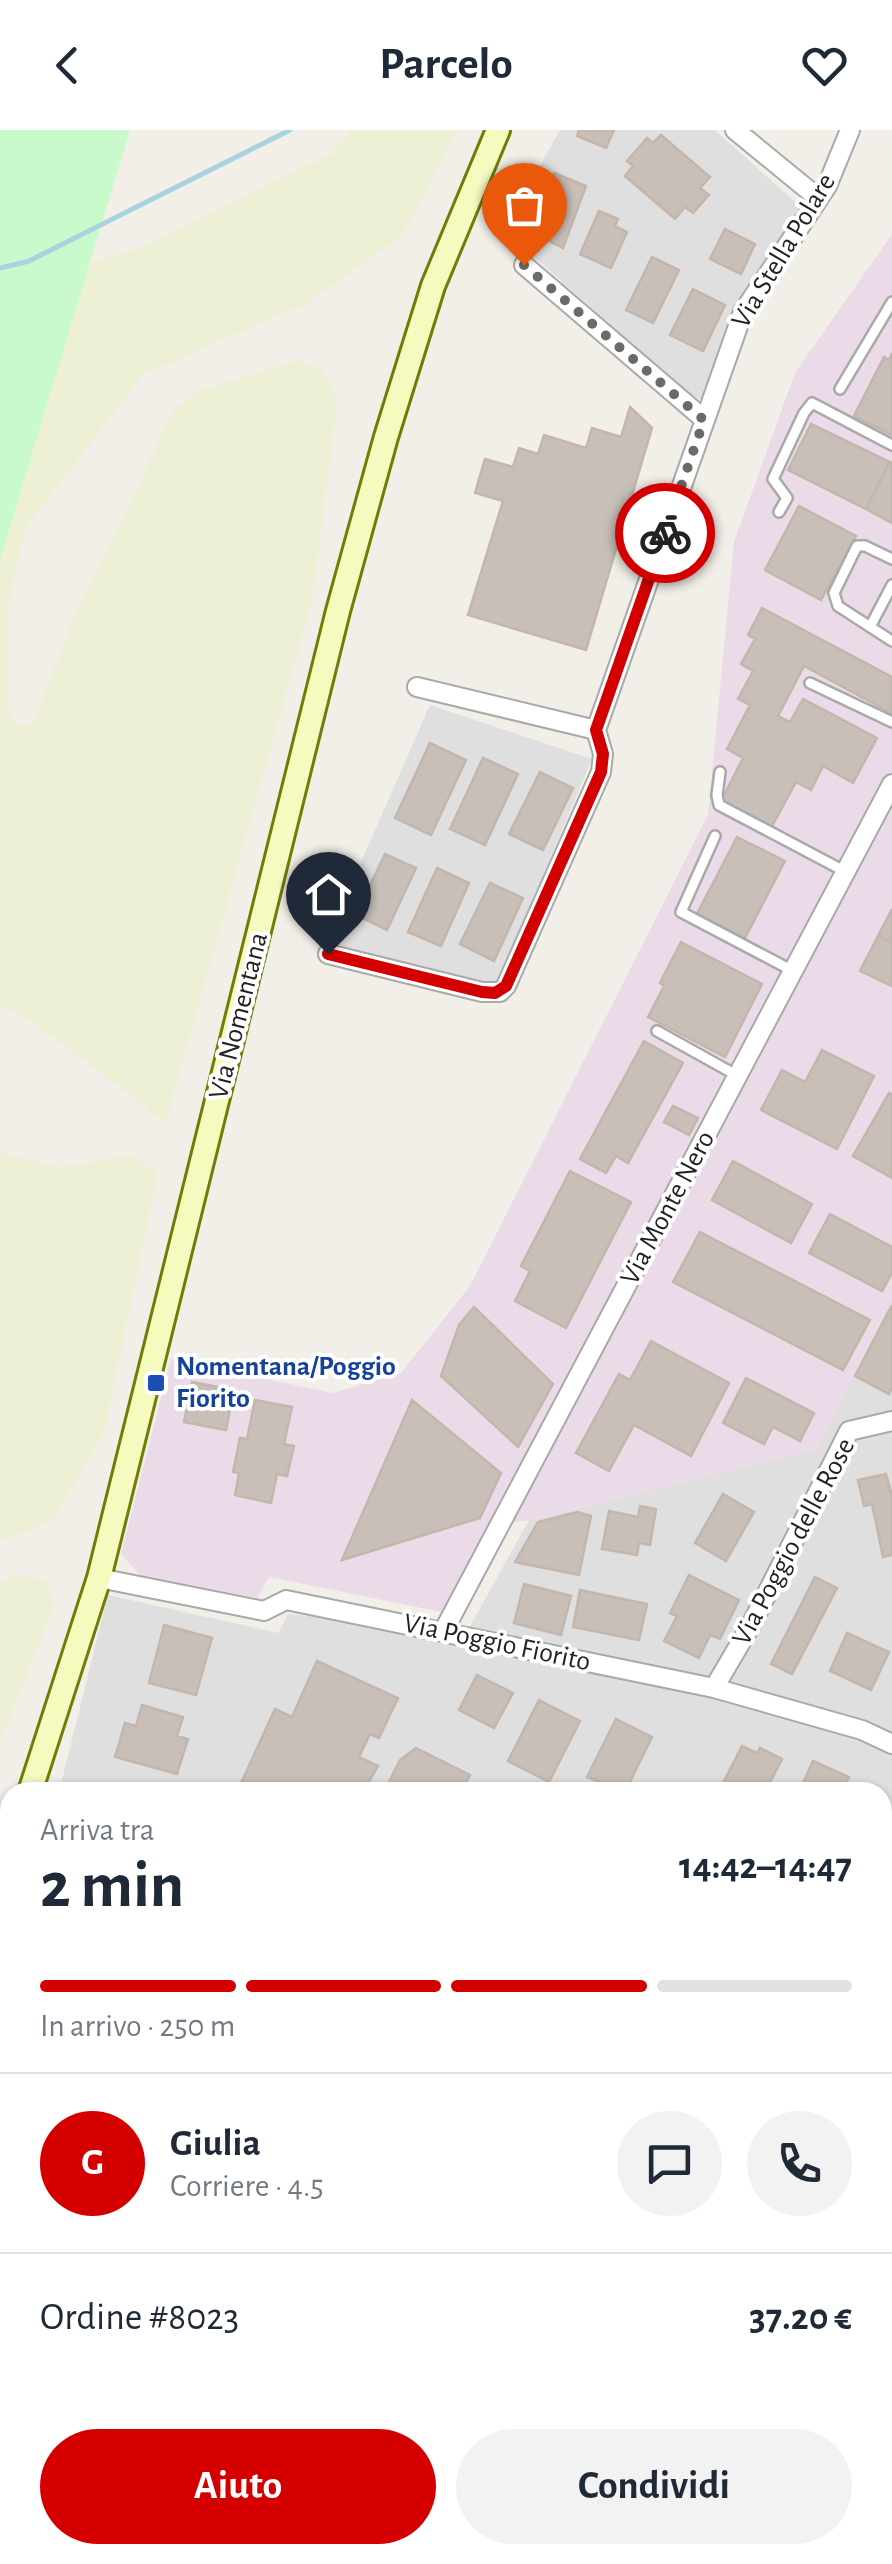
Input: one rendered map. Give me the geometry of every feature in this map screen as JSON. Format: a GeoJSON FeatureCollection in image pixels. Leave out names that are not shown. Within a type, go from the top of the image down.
{"type":"FeatureCollection","features":[{"type":"Feature","properties":{"kind":"street","name":"Via Nomentana"},"geometry":{"type":"LineString","coordinates":[[33,1782],[99,1578],[338,611],[386,437],[434,286],[498,130]]}},
{"type":"Feature","properties":{"kind":"street"},"geometry":{"type":"LineString","coordinates":[[735,130],[818,198]]}},
{"type":"Feature","properties":{"kind":"street","name":"Via Stella Polare"},"geometry":{"type":"LineString","coordinates":[[328,954],[482,992],[503,989],[601,772],[603,754],[596,730],[744,312],[827,186],[850,130]]}},
{"type":"Feature","properties":{"kind":"street"},"geometry":{"type":"LineString","coordinates":[[524,265],[704,420]]}},
{"type":"Feature","properties":{"kind":"street"},"geometry":{"type":"LineString","coordinates":[[417,687],[596,730]]}},
{"type":"Feature","properties":{"kind":"street","name":"Via Monte Nero"},"geometry":{"type":"LineString","coordinates":[[444,1632],[892,784]]}},
{"type":"Feature","properties":{"kind":"street","name":"Via Poggio delle Rose"},"geometry":{"type":"LineString","coordinates":[[714,1688],[850,1431],[892,1421]]}},
{"type":"Feature","properties":{"kind":"street","name":"Via Poggio Fiorito"},"geometry":{"type":"LineString","coordinates":[[99,1578],[264,1611],[286,1600],[714,1688],[862,1730],[892,1744]]}},
{"type":"Feature","properties":{"kind":"lane"},"geometry":{"type":"LineString","coordinates":[[840,389],[892,302]]}},
{"type":"Feature","properties":{"kind":"lane"},"geometry":{"type":"LineString","coordinates":[[779,512],[787,498],[773,478],[812,402],[892,445]]}},
{"type":"Feature","properties":{"kind":"lane"},"geometry":{"type":"LineString","coordinates":[[892,559],[857,546],[834,593],[838,606],[892,641]]}},
{"type":"Feature","properties":{"kind":"lane"},"geometry":{"type":"LineString","coordinates":[[870,628],[892,585]]}},
{"type":"Feature","properties":{"kind":"lane"},"geometry":{"type":"LineString","coordinates":[[810,683],[892,722]]}},
{"type":"Feature","properties":{"kind":"lane"},"geometry":{"type":"LineString","coordinates":[[720,772],[718,805],[846,872]]}},
{"type":"Feature","properties":{"kind":"lane"},"geometry":{"type":"LineString","coordinates":[[715,836],[681,912],[793,971]]}},
{"type":"Feature","properties":{"kind":"lane"},"geometry":{"type":"LineString","coordinates":[[658,1031],[738,1076]]}},
{"type":"Feature","properties":{"kind":"shaded area"},"geometry":{"type":"Polygon","coordinates":[[[560,130],[715,130],[802,208],[703,400],[689,395],[504,230],[560,130]]]}},
{"type":"Feature","properties":{"kind":"shaded area"},"geometry":{"type":"Polygon","coordinates":[[[892,234],[892,1298],[818,1449],[491,1526],[446,1613],[269,1577],[257,1598],[141,1576],[121,1554],[171,1359],[333,1393],[401,1373],[470,1286],[708,815],[734,542],[795,373],[892,234]]]}},
{"type":"Feature","properties":{"kind":"shaded area"},"geometry":{"type":"Polygon","coordinates":[[[430,705],[592,759],[497,984],[324,946],[430,705]]]}},
{"type":"Feature","properties":{"kind":"shaded area"},"geometry":{"type":"Polygon","coordinates":[[[892,1298],[892,1782],[61,1782],[108,1595],[278,1633],[288,1614],[342,1619],[459,1646],[529,1520],[817,1449],[892,1298]]]}},
{"type":"Feature","properties":{"kind":"green space"},"geometry":{"type":"Polygon","coordinates":[[[0,130],[130,130],[0,560],[0,130]]]}},
{"type":"Feature","properties":{"kind":"green space"},"geometry":{"type":"Polygon","coordinates":[[[351,130],[458,130],[402,236],[306,304],[143,375],[25,529],[7,613],[8,706],[16,724],[32,725],[72,623],[175,408],[201,390],[299,360],[322,369],[338,400],[312,601],[165,1125],[30,1021],[0,1005],[0,291],[147,245],[334,153],[351,130]]]}},
{"type":"Feature","properties":{"kind":"green space"},"geometry":{"type":"Polygon","coordinates":[[[0,1151],[64,1167],[131,1155],[158,1173],[104,1433],[53,1520],[0,1542],[0,1151]]]}},
{"type":"Feature","properties":{"kind":"green space"},"geometry":{"type":"Polygon","coordinates":[[[13,1575],[45,1579],[55,1603],[0,1742],[0,1583],[13,1575]]]}},
{"type":"Feature","properties":{"kind":"building"},"geometry":{"type":"Polygon","coordinates":[[[579,130],[614,130],[606,148],[577,136],[579,130]]]}},
{"type":"Feature","properties":{"kind":"building"},"geometry":{"type":"Polygon","coordinates":[[[661,135],[710,177],[700,188],[709,195],[693,213],[685,207],[675,219],[625,176],[633,166],[627,161],[647,138],[653,143],[661,135]]]}},
{"type":"Feature","properties":{"kind":"building"},"geometry":{"type":"Polygon","coordinates":[[[554,173],[586,186],[563,248],[530,231],[554,173]]]}},
{"type":"Feature","properties":{"kind":"building"},"geometry":{"type":"Polygon","coordinates":[[[599,211],[618,219],[615,226],[627,232],[611,268],[580,254],[599,211]]]}},
{"type":"Feature","properties":{"kind":"building"},"geometry":{"type":"Polygon","coordinates":[[[725,229],[755,244],[741,274],[710,259],[725,229]]]}},
{"type":"Feature","properties":{"kind":"building"},"geometry":{"type":"Polygon","coordinates":[[[652,257],[679,270],[653,323],[626,310],[652,257]]]}},
{"type":"Feature","properties":{"kind":"building"},"geometry":{"type":"Polygon","coordinates":[[[693,289],[725,305],[703,351],[670,335],[693,289]]]}},
{"type":"Feature","properties":{"kind":"building"},"geometry":{"type":"Polygon","coordinates":[[[892,353],[892,435],[854,416],[884,357],[889,360],[892,353]]]}},
{"type":"Feature","properties":{"kind":"building"},"geometry":{"type":"Polygon","coordinates":[[[630,407],[652,428],[586,650],[468,615],[503,501],[475,493],[485,459],[513,467],[519,448],[538,454],[544,435],[586,448],[592,428],[621,437],[630,407]]]}},
{"type":"Feature","properties":{"kind":"building"},"geometry":{"type":"Polygon","coordinates":[[[811,424],[890,462],[866,509],[788,470],[811,424]]]}},
{"type":"Feature","properties":{"kind":"building"},"geometry":{"type":"Polygon","coordinates":[[[892,463],[892,523],[866,509],[892,463]]]}},
{"type":"Feature","properties":{"kind":"building"},"geometry":{"type":"Polygon","coordinates":[[[799,506],[856,536],[821,600],[765,570],[799,506]]]}},
{"type":"Feature","properties":{"kind":"building"},"geometry":{"type":"Polygon","coordinates":[[[762,608],[892,677],[891,713],[804,666],[778,716],[790,722],[803,699],[877,738],[853,783],[823,766],[811,790],[796,782],[771,828],[721,801],[743,758],[727,749],[750,705],[738,699],[753,671],[741,664],[755,639],[748,635],[762,608]]]}},
{"type":"Feature","properties":{"kind":"building"},"geometry":{"type":"Polygon","coordinates":[[[430,743],[466,760],[431,835],[395,818],[430,743]]]}},
{"type":"Feature","properties":{"kind":"building"},"geometry":{"type":"Polygon","coordinates":[[[483,758],[518,774],[485,845],[450,829],[483,758]]]}},
{"type":"Feature","properties":{"kind":"building"},"geometry":{"type":"Polygon","coordinates":[[[540,772],[573,788],[543,850],[509,834],[540,772]]]}},
{"type":"Feature","properties":{"kind":"building"},"geometry":{"type":"Polygon","coordinates":[[[737,837],[785,861],[745,938],[697,914],[737,837]]]}},
{"type":"Feature","properties":{"kind":"building"},"geometry":{"type":"Polygon","coordinates":[[[385,854],[416,868],[387,930],[356,915],[385,854]]]}},
{"type":"Feature","properties":{"kind":"building"},"geometry":{"type":"Polygon","coordinates":[[[437,868],[469,883],[441,946],[408,932],[437,868]]]}},
{"type":"Feature","properties":{"kind":"building"},"geometry":{"type":"Polygon","coordinates":[[[490,883],[523,898],[494,961],[460,944],[490,883]]]}},
{"type":"Feature","properties":{"kind":"building"},"geometry":{"type":"Polygon","coordinates":[[[892,909],[892,942],[878,936],[892,909]]]}},
{"type":"Feature","properties":{"kind":"building"},"geometry":{"type":"Polygon","coordinates":[[[878,936],[892,942],[892,986],[860,971],[878,936]]]}},
{"type":"Feature","properties":{"kind":"building"},"geometry":{"type":"Polygon","coordinates":[[[681,942],[762,984],[725,1057],[648,1017],[681,942]]]}},
{"type":"Feature","properties":{"kind":"building"},"geometry":{"type":"Polygon","coordinates":[[[644,1041],[683,1063],[628,1163],[616,1156],[606,1173],[580,1159],[644,1041]]]}},
{"type":"Feature","properties":{"kind":"building"},"geometry":{"type":"Polygon","coordinates":[[[822,1050],[874,1076],[837,1149],[761,1110],[782,1070],[805,1082],[822,1050]]]}},
{"type":"Feature","properties":{"kind":"building"},"geometry":{"type":"Polygon","coordinates":[[[889,1093],[892,1094],[892,1178],[853,1156],[889,1093]]]}},
{"type":"Feature","properties":{"kind":"building"},"geometry":{"type":"Polygon","coordinates":[[[673,1106],[698,1118],[689,1135],[664,1122],[673,1106]]]}},
{"type":"Feature","properties":{"kind":"building"},"geometry":{"type":"Polygon","coordinates":[[[733,1161],[812,1204],[791,1243],[712,1200],[733,1161]]]}},
{"type":"Feature","properties":{"kind":"building"},"geometry":{"type":"Polygon","coordinates":[[[570,1171],[631,1202],[566,1328],[515,1301],[530,1271],[521,1266],[570,1171]]]}},
{"type":"Feature","properties":{"kind":"building"},"geometry":{"type":"Polygon","coordinates":[[[830,1214],[892,1247],[892,1273],[882,1291],[809,1253],[830,1214]]]}},
{"type":"Feature","properties":{"kind":"building"},"geometry":{"type":"Polygon","coordinates":[[[700,1232],[870,1320],[843,1370],[673,1282],[700,1232]]]}},
{"type":"Feature","properties":{"kind":"building"},"geometry":{"type":"Polygon","coordinates":[[[892,1305],[892,1388],[889,1394],[855,1376],[892,1305]]]}},
{"type":"Feature","properties":{"kind":"building"},"geometry":{"type":"Polygon","coordinates":[[[474,1307],[553,1384],[518,1447],[441,1376],[459,1325],[474,1307]]]}},
{"type":"Feature","properties":{"kind":"building"},"geometry":{"type":"Polygon","coordinates":[[[651,1341],[729,1383],[691,1456],[634,1425],[609,1471],[576,1453],[619,1374],[630,1380],[651,1341]]]}},
{"type":"Feature","properties":{"kind":"building"},"geometry":{"type":"Polygon","coordinates":[[[746,1378],[814,1413],[800,1441],[773,1427],[764,1444],[723,1423],[746,1378]]]}},
{"type":"Feature","properties":{"kind":"building"},"geometry":{"type":"Polygon","coordinates":[[[192,1382],[234,1390],[226,1430],[184,1422],[192,1382]]]}},
{"type":"Feature","properties":{"kind":"building"},"geometry":{"type":"Polygon","coordinates":[[[255,1400],[292,1407],[284,1444],[294,1446],[287,1476],[277,1474],[271,1503],[235,1495],[239,1473],[233,1472],[240,1438],[247,1439],[255,1400]]]}},
{"type":"Feature","properties":{"kind":"building"},"geometry":{"type":"Polygon","coordinates":[[[412,1400],[501,1473],[480,1518],[342,1560],[412,1400]]]}},
{"type":"Feature","properties":{"kind":"building"},"geometry":{"type":"Polygon","coordinates":[[[886,1474],[892,1496],[892,1555],[883,1557],[872,1504],[864,1506],[858,1480],[886,1474]]]}},
{"type":"Feature","properties":{"kind":"building"},"geometry":{"type":"Polygon","coordinates":[[[723,1494],[754,1512],[726,1561],[695,1543],[723,1494]]]}},
{"type":"Feature","properties":{"kind":"building"},"geometry":{"type":"Polygon","coordinates":[[[640,1506],[656,1509],[650,1545],[639,1543],[637,1555],[602,1549],[609,1511],[638,1517],[640,1506]]]}},
{"type":"Feature","properties":{"kind":"building"},"geometry":{"type":"Polygon","coordinates":[[[577,1512],[591,1516],[579,1575],[515,1562],[538,1522],[577,1512]]]}},
{"type":"Feature","properties":{"kind":"building"},"geometry":{"type":"Polygon","coordinates":[[[689,1575],[739,1600],[720,1639],[710,1635],[699,1658],[664,1641],[677,1616],[670,1613],[689,1575]]]}},
{"type":"Feature","properties":{"kind":"building"},"geometry":{"type":"Polygon","coordinates":[[[815,1577],[837,1588],[792,1674],[771,1664],[815,1577]]]}},
{"type":"Feature","properties":{"kind":"building"},"geometry":{"type":"Polygon","coordinates":[[[524,1584],[571,1596],[561,1635],[514,1623],[524,1584]]]}},
{"type":"Feature","properties":{"kind":"building"},"geometry":{"type":"Polygon","coordinates":[[[580,1590],[647,1604],[639,1640],[573,1627],[580,1590]]]}},
{"type":"Feature","properties":{"kind":"building"},"geometry":{"type":"Polygon","coordinates":[[[164,1625],[212,1638],[196,1695],[149,1683],[164,1625]]]}},
{"type":"Feature","properties":{"kind":"building"},"geometry":{"type":"Polygon","coordinates":[[[847,1633],[889,1652],[871,1690],[830,1671],[847,1633]]]}},
{"type":"Feature","properties":{"kind":"building"},"geometry":{"type":"Polygon","coordinates":[[[317,1661],[398,1698],[379,1738],[370,1734],[359,1757],[378,1766],[369,1782],[242,1782],[275,1709],[292,1717],[317,1661]]]}},
{"type":"Feature","properties":{"kind":"building"},"geometry":{"type":"Polygon","coordinates":[[[477,1675],[513,1693],[494,1728],[459,1710],[477,1675]]]}},
{"type":"Feature","properties":{"kind":"building"},"geometry":{"type":"Polygon","coordinates":[[[539,1700],[580,1721],[549,1782],[508,1761],[539,1700]]]}},
{"type":"Feature","properties":{"kind":"building"},"geometry":{"type":"Polygon","coordinates":[[[142,1705],[183,1717],[177,1736],[188,1739],[177,1774],[115,1757],[125,1723],[136,1726],[142,1705]]]}},
{"type":"Feature","properties":{"kind":"building"},"geometry":{"type":"Polygon","coordinates":[[[616,1719],[652,1737],[630,1782],[600,1782],[587,1777],[616,1719]]]}},
{"type":"Feature","properties":{"kind":"building"},"geometry":{"type":"Polygon","coordinates":[[[742,1746],[757,1753],[760,1748],[782,1759],[770,1782],[724,1782],[742,1746]]]}},
{"type":"Feature","properties":{"kind":"building"},"geometry":{"type":"Polygon","coordinates":[[[416,1748],[470,1775],[466,1782],[389,1782],[400,1760],[416,1748]]]}},
{"type":"Feature","properties":{"kind":"building"},"geometry":{"type":"Polygon","coordinates":[[[813,1761],[849,1777],[846,1782],[804,1782],[813,1761]]]}},
{"type":"Feature","properties":{"kind":"waterway"},"geometry":{"type":"LineString","coordinates":[[0,268],[29,261],[290,130]]}},
{"type":"Feature","properties":{"kind":"way so far"},"geometry":{"type":"LineString","coordinates":[[524,265],[704,420],[665,533]]}},
{"type":"Feature","properties":{"kind":"place","name":"Nomentana/Poggio Fiorito"},"geometry":{"type":"Point","coordinates":[156,1383]}},
{"type":"Feature","properties":{"kind":"route"},"geometry":{"type":"LineString","coordinates":[[328,954],[482,992],[500,992],[506,986],[601,772],[603,754],[596,730],[665,533]]}}]}
